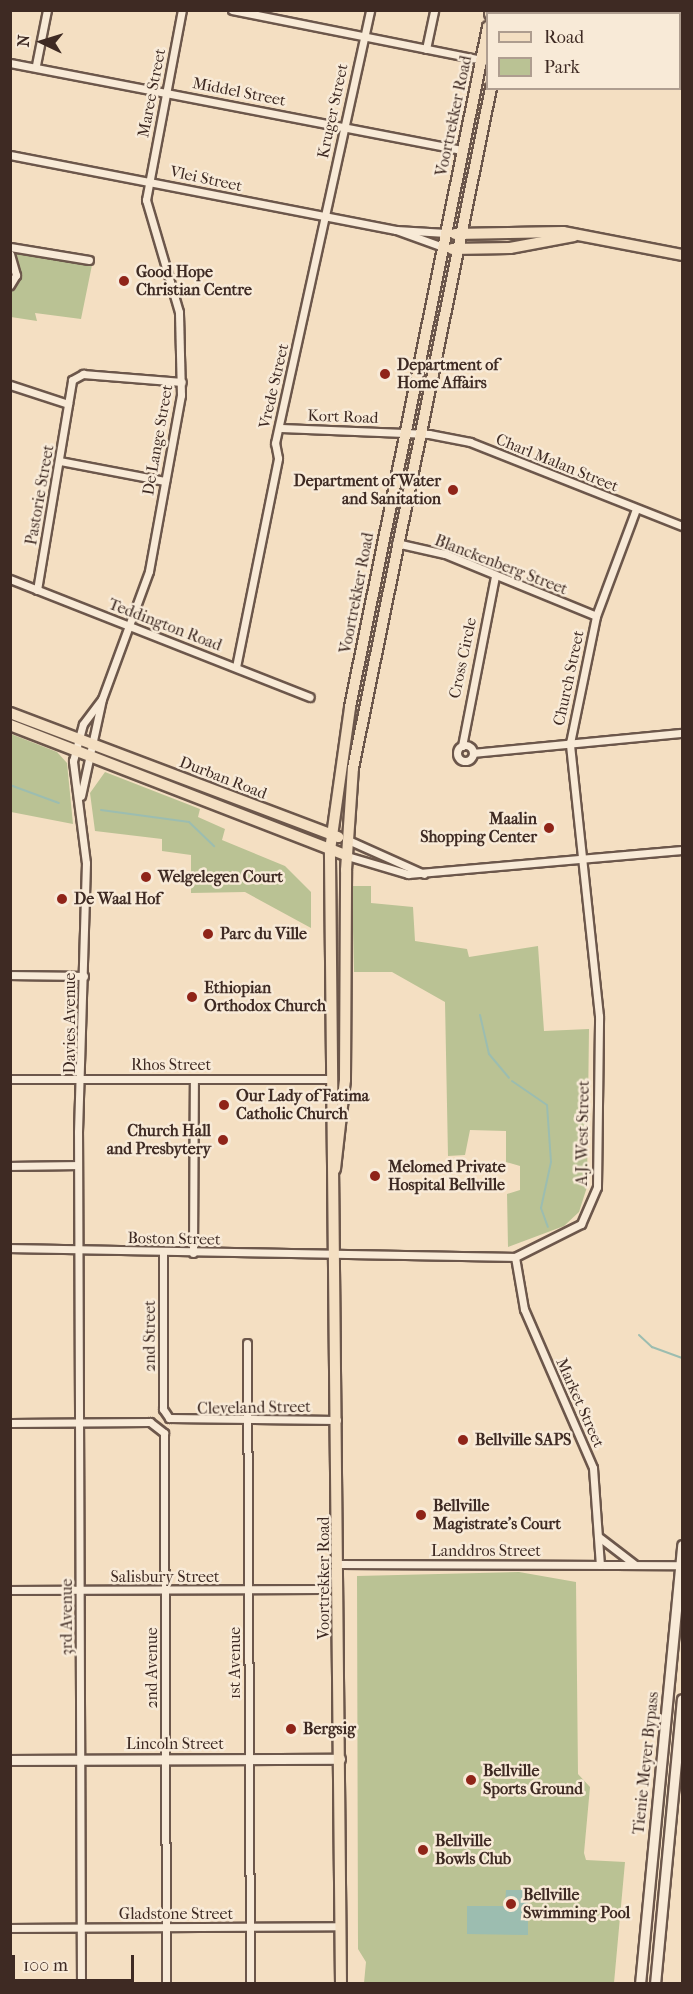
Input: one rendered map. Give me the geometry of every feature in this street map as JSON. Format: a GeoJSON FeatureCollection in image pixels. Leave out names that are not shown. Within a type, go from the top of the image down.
{"type":"FeatureCollection","features":[{"type":"Feature","properties":{"kind":"main road","name":"Voortrekker Road"},"geometry":{"type":"LineString","coordinates":[[341,1983],[339,1420],[337,1257],[331,1079],[330,850],[350,707],[462,150],[484,60],[486,40]]}},
{"type":"Feature","properties":{"kind":"main road","name":"Voortrekker Road"},"geometry":{"type":"LineString","coordinates":[[334,1172],[345,1080],[347,856],[353,768],[396,543],[491,90]]}},
{"type":"Feature","properties":{"kind":"main road"},"geometry":{"type":"LineString","coordinates":[[446,233],[460,235],[563,232],[574,236],[682,255]]}},
{"type":"Feature","properties":{"kind":"main road"},"geometry":{"type":"LineString","coordinates":[[443,247],[457,250],[510,248],[574,236]]}},
{"type":"Feature","properties":{"kind":"main road","name":"Durban Road"},"geometry":{"type":"LineString","coordinates":[[10,713],[348,840]]}},
{"type":"Feature","properties":{"kind":"main road","name":"Durban Road"},"geometry":{"type":"LineString","coordinates":[[10,725],[74,752],[347,856]]}},
{"type":"Feature","properties":{"kind":"main road","name":"Tienie Meyer Bypass"},"geometry":{"type":"LineString","coordinates":[[640,1983],[682,1565],[682,1545]]}},
{"type":"Feature","properties":{"kind":"main road","name":"Tienie Meyer Bypass"},"geometry":{"type":"LineString","coordinates":[[655,1983],[682,1699]]}},
{"type":"Feature","properties":{"kind":"main road","name":"Lincoln Street"},"geometry":{"type":"LineString","coordinates":[[10,1760],[340,1759]]}},
{"type":"Feature","properties":{"kind":"street"},"geometry":{"type":"LineString","coordinates":[[36,65],[47,10]]}},
{"type":"Feature","properties":{"kind":"street","name":"Maree Street"},"geometry":{"type":"LineString","coordinates":[[149,181],[182,10]]}},
{"type":"Feature","properties":{"kind":"street"},"geometry":{"type":"LineString","coordinates":[[232,10],[484,60]]}},
{"type":"Feature","properties":{"kind":"street"},"geometry":{"type":"LineString","coordinates":[[274,19],[275,10]]}},
{"type":"Feature","properties":{"kind":"street","name":"Kruger Street"},"geometry":{"type":"LineString","coordinates":[[323,217],[370,10]]}},
{"type":"Feature","properties":{"kind":"street"},"geometry":{"type":"LineString","coordinates":[[426,49],[434,10]]}},
{"type":"Feature","properties":{"kind":"street","name":"Middel Street"},"geometry":{"type":"LineString","coordinates":[[10,63],[36,65],[462,150]]}},
{"type":"Feature","properties":{"kind":"street","name":"Vlei Street"},"geometry":{"type":"LineString","coordinates":[[10,154],[396,231],[443,247]]}},
{"type":"Feature","properties":{"kind":"street","name":"De Lange Street"},"geometry":{"type":"LineString","coordinates":[[88,757],[102,699],[149,572],[182,382],[179,312],[150,219],[149,181]]}},
{"type":"Feature","properties":{"kind":"street","name":"Vrede Street"},"geometry":{"type":"LineString","coordinates":[[236,667],[278,458],[275,443],[281,428],[323,217]]}},
{"type":"Feature","properties":{"kind":"street","name":"Vlei Street"},"geometry":{"type":"LineString","coordinates":[[396,231],[446,233]]}},
{"type":"Feature","properties":{"kind":"street"},"geometry":{"type":"LineString","coordinates":[[10,247],[88,260]]}},
{"type":"Feature","properties":{"kind":"street"},"geometry":{"type":"LineString","coordinates":[[10,254],[16,275],[11,285]]}},
{"type":"Feature","properties":{"kind":"street","name":"Pastorie Street"},"geometry":{"type":"LineString","coordinates":[[37,590],[60,461],[70,383],[83,374],[182,382]]}},
{"type":"Feature","properties":{"kind":"street"},"geometry":{"type":"LineString","coordinates":[[10,385],[68,404]]}},
{"type":"Feature","properties":{"kind":"street","name":"Kort Road"},"geometry":{"type":"LineString","coordinates":[[281,428],[419,433]]}},
{"type":"Feature","properties":{"kind":"street","name":"Charl Malan Street"},"geometry":{"type":"LineString","coordinates":[[419,433],[470,442],[682,526]]}},
{"type":"Feature","properties":{"kind":"street"},"geometry":{"type":"LineString","coordinates":[[60,461],[165,481]]}},
{"type":"Feature","properties":{"kind":"street","name":"Church Street"},"geometry":{"type":"LineString","coordinates":[[582,859],[570,743],[596,616],[636,509]]}},
{"type":"Feature","properties":{"kind":"street","name":"Blanckenberg Street"},"geometry":{"type":"LineString","coordinates":[[396,543],[445,554],[596,616]]}},
{"type":"Feature","properties":{"kind":"street","name":"Cross Circle"},"geometry":{"type":"LineString","coordinates":[[462,746],[495,576]]}},
{"type":"Feature","properties":{"kind":"street","name":"Teddington Road"},"geometry":{"type":"LineString","coordinates":[[10,579],[310,697]]}},
{"type":"Feature","properties":{"kind":"street","name":"De Lange Street"},"geometry":{"type":"LineString","coordinates":[[77,738],[102,699]]}},
{"type":"Feature","properties":{"kind":"street"},"geometry":{"type":"LineString","coordinates":[[473,753],[462,746],[457,753],[462,760],[473,753],[682,733]]}},
{"type":"Feature","properties":{"kind":"street"},"geometry":{"type":"LineString","coordinates":[[74,752],[77,738]]}},
{"type":"Feature","properties":{"kind":"street","name":"Davies Avenue"},"geometry":{"type":"LineString","coordinates":[[74,752],[81,796],[86,863],[84,1079],[78,1166],[78,1250]]}},
{"type":"Feature","properties":{"kind":"street","name":"Davies Avenue"},"geometry":{"type":"LineString","coordinates":[[81,796],[88,757]]}},
{"type":"Feature","properties":{"kind":"street","name":"Durban Road"},"geometry":{"type":"LineString","coordinates":[[348,840],[424,874]]}},
{"type":"Feature","properties":{"kind":"street","name":"Durban Road"},"geometry":{"type":"LineString","coordinates":[[347,856],[390,872],[424,874],[682,850]]}},
{"type":"Feature","properties":{"kind":"street","name":"A.J. West Street"},"geometry":{"type":"LineString","coordinates":[[337,1257],[515,1257],[573,1231],[596,1193],[599,1016],[582,859]]}},
{"type":"Feature","properties":{"kind":"street"},"geometry":{"type":"LineString","coordinates":[[10,975],[84,976]]}},
{"type":"Feature","properties":{"kind":"street"},"geometry":{"type":"LineString","coordinates":[[193,1253],[194,1078]]}},
{"type":"Feature","properties":{"kind":"street","name":"Rhos Street"},"geometry":{"type":"LineString","coordinates":[[10,1079],[331,1079]]}},
{"type":"Feature","properties":{"kind":"street"},"geometry":{"type":"LineString","coordinates":[[10,1166],[78,1166]]}},
{"type":"Feature","properties":{"kind":"street","name":"Boston Street"},"geometry":{"type":"LineString","coordinates":[[10,1248],[337,1257]]}},
{"type":"Feature","properties":{"kind":"street","name":"3rd Avenue"},"geometry":{"type":"LineString","coordinates":[[78,1250],[81,1983]]}},
{"type":"Feature","properties":{"kind":"street","name":"2nd Street"},"geometry":{"type":"LineString","coordinates":[[163,1253],[163,1409],[169,1418]]}},
{"type":"Feature","properties":{"kind":"street","name":"Market Street"},"geometry":{"type":"LineString","coordinates":[[515,1257],[522,1302],[594,1468],[600,1564]]}},
{"type":"Feature","properties":{"kind":"street","name":"1st Avenue"},"geometry":{"type":"LineString","coordinates":[[248,1342],[250,1983]]}},
{"type":"Feature","properties":{"kind":"street","name":"Cleveland Street"},"geometry":{"type":"LineString","coordinates":[[169,1418],[248,1421],[339,1420]]}},
{"type":"Feature","properties":{"kind":"street"},"geometry":{"type":"LineString","coordinates":[[10,1423],[79,1422]]}},
{"type":"Feature","properties":{"kind":"street","name":"2nd Avenue"},"geometry":{"type":"LineString","coordinates":[[79,1422],[160,1425],[165,1590],[166,1983]]}},
{"type":"Feature","properties":{"kind":"street"},"geometry":{"type":"LineString","coordinates":[[599,1537],[634,1564]]}},
{"type":"Feature","properties":{"kind":"street","name":"Landdros Street"},"geometry":{"type":"LineString","coordinates":[[338,1564],[682,1565]]}},
{"type":"Feature","properties":{"kind":"street","name":"Salisbury Street"},"geometry":{"type":"LineString","coordinates":[[10,1590],[319,1589]]}},
{"type":"Feature","properties":{"kind":"street","name":"Gladstone Street"},"geometry":{"type":"LineString","coordinates":[[10,1928],[341,1926]]}},
{"type":"Feature","properties":{"kind":"green space"},"geometry":{"type":"Polygon","coordinates":[[[14,250],[92,265],[81,319],[35,313],[37,321],[11,317],[10,290],[21,274],[14,250]]]}},
{"type":"Feature","properties":{"kind":"green space"},"geometry":{"type":"Polygon","coordinates":[[[11,734],[57,752],[67,763],[73,824],[11,812],[11,734]]]}},
{"type":"Feature","properties":{"kind":"green space"},"geometry":{"type":"Polygon","coordinates":[[[105,772],[200,809],[198,817],[225,829],[222,840],[285,866],[311,892],[311,928],[245,892],[191,893],[191,855],[162,851],[162,839],[95,831],[90,793],[105,772]]]}},
{"type":"Feature","properties":{"kind":"green space"},"geometry":{"type":"Polygon","coordinates":[[[352,886],[371,886],[371,903],[413,907],[415,941],[467,949],[469,957],[538,946],[544,1031],[589,1029],[587,1187],[579,1212],[564,1226],[508,1247],[507,1194],[520,1190],[520,1166],[506,1162],[506,1131],[470,1130],[465,1155],[448,1156],[445,1002],[392,972],[354,972],[352,886]]]}},
{"type":"Feature","properties":{"kind":"green space","name":"Bellville Sports Ground"},"geometry":{"type":"Polygon","coordinates":[[[519,1572],[576,1582],[578,1774],[590,1787],[584,1853],[586,1860],[625,1862],[614,1983],[364,1983],[366,1962],[358,1949],[357,1576],[519,1572]]]}},
{"type":"Feature","properties":{"kind":"shaded area"},"geometry":{"type":"Polygon","coordinates":[[[506,1890],[528,1890],[528,1935],[467,1934],[467,1906],[505,1906],[506,1890]]]}},
{"type":"Feature","properties":{"kind":"waterway"},"geometry":{"type":"LineString","coordinates":[[10,785],[59,803]]}},
{"type":"Feature","properties":{"kind":"waterway"},"geometry":{"type":"LineString","coordinates":[[101,810],[189,822],[214,846]]}},
{"type":"Feature","properties":{"kind":"waterway"},"geometry":{"type":"LineString","coordinates":[[480,1015],[489,1054],[509,1078]]}},
{"type":"Feature","properties":{"kind":"waterway"},"geometry":{"type":"LineString","coordinates":[[512,1081],[547,1105],[551,1162],[541,1208],[548,1227]]}},
{"type":"Feature","properties":{"kind":"waterway"},"geometry":{"type":"LineString","coordinates":[[639,1335],[652,1347],[682,1358]]}},
{"type":"Feature","properties":{"kind":"place","name":"Good Hope Christian Centre"},"geometry":{"type":"Point","coordinates":[124,281]}},
{"type":"Feature","properties":{"kind":"place","name":"Department of Home Affairs"},"geometry":{"type":"Point","coordinates":[385,374]}},
{"type":"Feature","properties":{"kind":"place","name":"Department of Water and Sanitation"},"geometry":{"type":"Point","coordinates":[453,490]}},
{"type":"Feature","properties":{"kind":"place","name":"Maalin Shopping Center"},"geometry":{"type":"Point","coordinates":[549,828]}},
{"type":"Feature","properties":{"kind":"place","name":"Welgelegen Court"},"geometry":{"type":"Point","coordinates":[146,877]}},
{"type":"Feature","properties":{"kind":"place","name":"De Waal Hof"},"geometry":{"type":"Point","coordinates":[62,899]}},
{"type":"Feature","properties":{"kind":"place","name":"Parc du Ville"},"geometry":{"type":"Point","coordinates":[208,934]}},
{"type":"Feature","properties":{"kind":"place","name":"Ethiopian Orthodox Church"},"geometry":{"type":"Point","coordinates":[192,997]}},
{"type":"Feature","properties":{"kind":"place","name":"Our Lady of Fatima Catholic Church"},"geometry":{"type":"Point","coordinates":[224,1105]}},
{"type":"Feature","properties":{"kind":"place","name":"Church Hall and Presbytery"},"geometry":{"type":"Point","coordinates":[223,1140]}},
{"type":"Feature","properties":{"kind":"place","name":"Melomed Private Hospital Bellville"},"geometry":{"type":"Point","coordinates":[375,1176]}},
{"type":"Feature","properties":{"kind":"place","name":"Bellville SAPS"},"geometry":{"type":"Point","coordinates":[463,1440]}},
{"type":"Feature","properties":{"kind":"place","name":"Bellville Magistrate's Court"},"geometry":{"type":"Point","coordinates":[421,1515]}},
{"type":"Feature","properties":{"kind":"place","name":"Bergsig"},"geometry":{"type":"Point","coordinates":[291,1729]}},
{"type":"Feature","properties":{"kind":"place","name":"Bellville Sports Ground"},"geometry":{"type":"Point","coordinates":[471,1780]}},
{"type":"Feature","properties":{"kind":"place","name":"Bellville Bowls Club"},"geometry":{"type":"Point","coordinates":[423,1850]}},
{"type":"Feature","properties":{"kind":"place","name":"Bellville Swimming Pool"},"geometry":{"type":"Point","coordinates":[511,1904]}}]}
